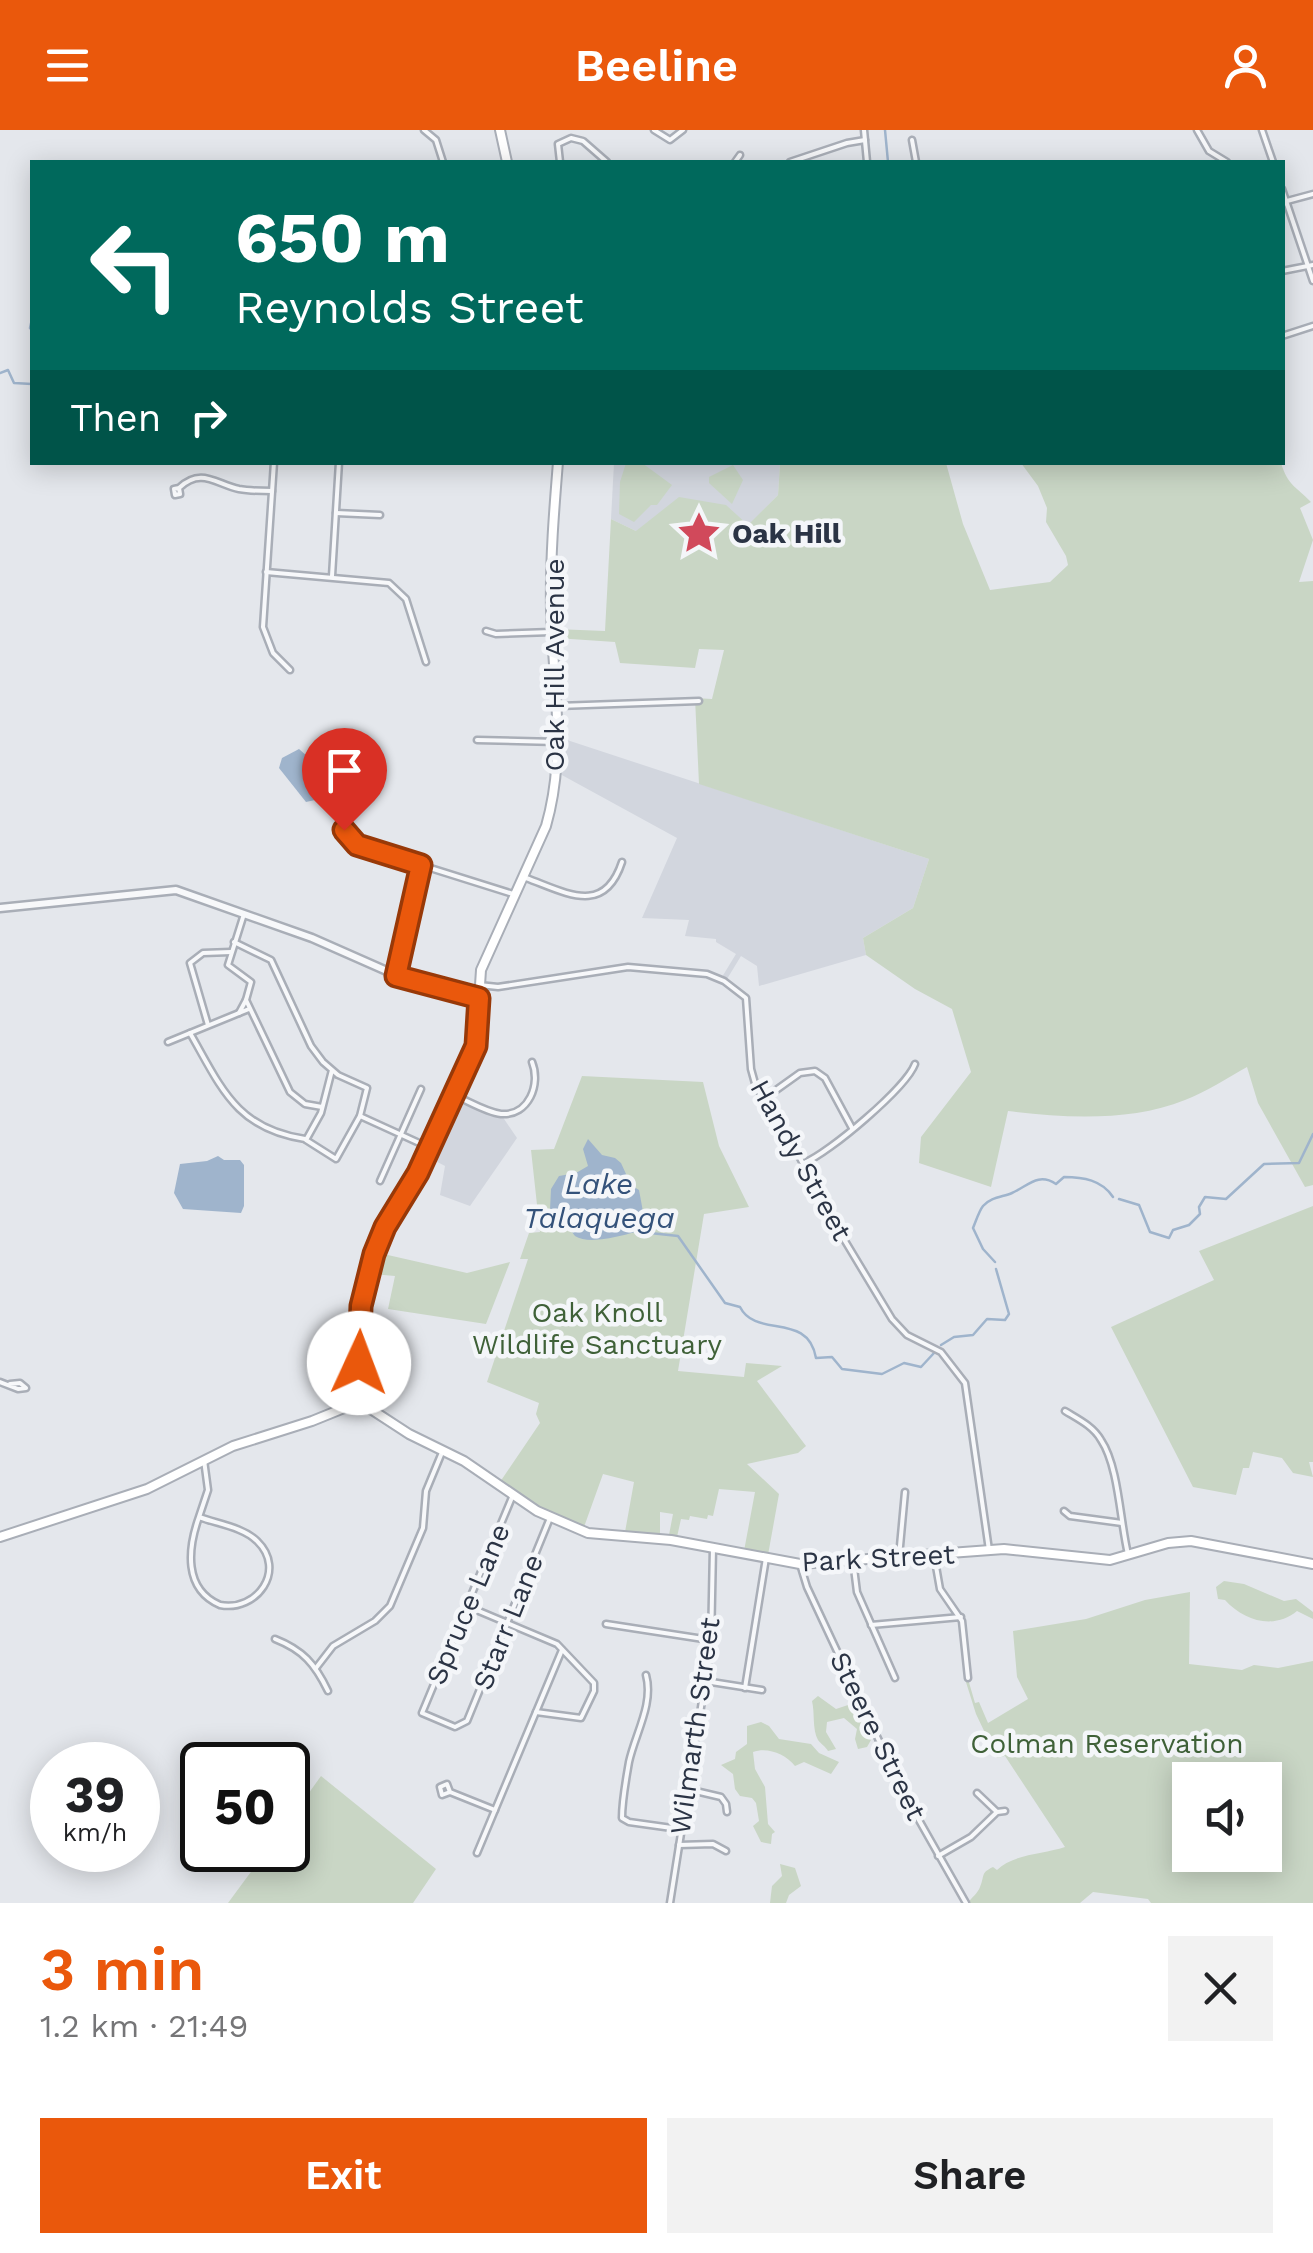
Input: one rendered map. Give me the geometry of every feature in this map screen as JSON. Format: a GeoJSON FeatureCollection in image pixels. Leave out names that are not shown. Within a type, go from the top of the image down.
{"type":"FeatureCollection","features":[{"type":"Feature","properties":{"kind":"main road"},"geometry":{"type":"LineString","coordinates":[[500,130],[507,160]]}},
{"type":"Feature","properties":{"kind":"main road","name":"Oak Hill Avenue"},"geometry":{"type":"LineString","coordinates":[[354,1404],[360,1319],[374,1254],[476,1046],[479,985],[485,960],[546,826],[555,786],[560,742],[551,591],[558,465]]}},
{"type":"Feature","properties":{"kind":"main road"},"geometry":{"type":"LineString","coordinates":[[0,1536],[162,1482],[248,1440],[354,1404]]}},
{"type":"Feature","properties":{"kind":"main road","name":"Park Street"},"geometry":{"type":"LineString","coordinates":[[354,1404],[366,1406],[409,1434],[444,1450],[550,1518],[588,1533],[656,1538],[800,1564],[1031,1550],[1099,1561],[1191,1541],[1313,1564]]}},
{"type":"Feature","properties":{"kind":"street"},"geometry":{"type":"LineString","coordinates":[[424,130],[436,140],[442,160]]}},
{"type":"Feature","properties":{"kind":"street"},"geometry":{"type":"LineString","coordinates":[[654,130],[667,140],[683,130]]}},
{"type":"Feature","properties":{"kind":"street"},"geometry":{"type":"LineString","coordinates":[[864,130],[867,160]]}},
{"type":"Feature","properties":{"kind":"street"},"geometry":{"type":"LineString","coordinates":[[1198,130],[1208,150],[1224,160]]}},
{"type":"Feature","properties":{"kind":"street"},"geometry":{"type":"LineString","coordinates":[[1262,130],[1272,160]]}},
{"type":"Feature","properties":{"kind":"street"},"geometry":{"type":"LineString","coordinates":[[560,160],[558,144],[571,138],[583,141],[605,160]]}},
{"type":"Feature","properties":{"kind":"street"},"geometry":{"type":"LineString","coordinates":[[796,160],[865,140]]}},
{"type":"Feature","properties":{"kind":"street"},"geometry":{"type":"LineString","coordinates":[[912,140],[916,160]]}},
{"type":"Feature","properties":{"kind":"street"},"geometry":{"type":"LineString","coordinates":[[737,160],[740,155]]}},
{"type":"Feature","properties":{"kind":"street"},"geometry":{"type":"LineString","coordinates":[[1285,203],[1313,194]]}},
{"type":"Feature","properties":{"kind":"street"},"geometry":{"type":"LineString","coordinates":[[1285,205],[1313,281]]}},
{"type":"Feature","properties":{"kind":"street"},"geometry":{"type":"LineString","coordinates":[[1285,270],[1310,265]]}},
{"type":"Feature","properties":{"kind":"street"},"geometry":{"type":"LineString","coordinates":[[1285,335],[1313,326]]}},
{"type":"Feature","properties":{"kind":"street"},"geometry":{"type":"LineString","coordinates":[[274,465],[264,635],[272,653],[290,670]]}},
{"type":"Feature","properties":{"kind":"street"},"geometry":{"type":"LineString","coordinates":[[332,576],[339,465]]}},
{"type":"Feature","properties":{"kind":"street"},"geometry":{"type":"LineString","coordinates":[[179,488],[204,477],[237,488],[272,491]]}},
{"type":"Feature","properties":{"kind":"street"},"geometry":{"type":"LineString","coordinates":[[336,513],[380,515]]}},
{"type":"Feature","properties":{"kind":"street"},"geometry":{"type":"LineString","coordinates":[[266,572],[379,580],[397,588],[406,599],[426,662]]}},
{"type":"Feature","properties":{"kind":"street"},"geometry":{"type":"LineString","coordinates":[[486,631],[552,632]]}},
{"type":"Feature","properties":{"kind":"street"},"geometry":{"type":"LineString","coordinates":[[558,706],[700,701]]}},
{"type":"Feature","properties":{"kind":"street"},"geometry":{"type":"LineString","coordinates":[[477,740],[560,742]]}},
{"type":"Feature","properties":{"kind":"street"},"geometry":{"type":"LineString","coordinates":[[342,814],[344,830],[357,845],[513,894]]}},
{"type":"Feature","properties":{"kind":"street"},"geometry":{"type":"LineString","coordinates":[[521,876],[589,897],[613,884],[622,862]]}},
{"type":"Feature","properties":{"kind":"street"},"geometry":{"type":"LineString","coordinates":[[396,976],[421,865]]}},
{"type":"Feature","properties":{"kind":"street"},"geometry":{"type":"LineString","coordinates":[[0,908],[176,890],[312,938],[396,976],[479,998]]}},
{"type":"Feature","properties":{"kind":"street"},"geometry":{"type":"LineString","coordinates":[[239,1012],[251,982],[228,964],[244,914]]}},
{"type":"Feature","properties":{"kind":"street"},"geometry":{"type":"LineString","coordinates":[[190,1032],[231,1101],[261,1126],[279,1135],[306,1139],[336,1160],[360,1116],[368,1088],[332,1070],[311,1046],[271,960],[234,942]]}},
{"type":"Feature","properties":{"kind":"street"},"geometry":{"type":"LineString","coordinates":[[208,1025],[190,963],[203,953],[231,952]]}},
{"type":"Feature","properties":{"kind":"street","name":"Handy Street"},"geometry":{"type":"LineString","coordinates":[[479,985],[498,987],[619,967],[682,971],[717,978],[740,991],[748,1004],[752,1079],[836,1226],[892,1319],[907,1335],[941,1352],[965,1383],[988,1551]]}},
{"type":"Feature","properties":{"kind":"street"},"geometry":{"type":"LineString","coordinates":[[246,1000],[290,1092],[304,1104],[322,1107]]}},
{"type":"Feature","properties":{"kind":"street"},"geometry":{"type":"LineString","coordinates":[[168,1042],[250,1008]]}},
{"type":"Feature","properties":{"kind":"street"},"geometry":{"type":"LineString","coordinates":[[452,1094],[493,1112],[511,1113],[526,1103],[534,1090],[536,1072],[532,1062]]}},
{"type":"Feature","properties":{"kind":"street"},"geometry":{"type":"LineString","coordinates":[[803,1164],[852,1128],[909,1077],[915,1064]]}},
{"type":"Feature","properties":{"kind":"street"},"geometry":{"type":"LineString","coordinates":[[306,1139],[322,1107],[332,1070]]}},
{"type":"Feature","properties":{"kind":"street"},"geometry":{"type":"LineString","coordinates":[[765,1098],[800,1073],[815,1070],[825,1078],[852,1128]]}},
{"type":"Feature","properties":{"kind":"street"},"geometry":{"type":"LineString","coordinates":[[380,1181],[421,1089]]}},
{"type":"Feature","properties":{"kind":"street"},"geometry":{"type":"LineString","coordinates":[[360,1116],[429,1148]]}},
{"type":"Feature","properties":{"kind":"street"},"geometry":{"type":"LineString","coordinates":[[0,1382],[10,1384]]}},
{"type":"Feature","properties":{"kind":"street"},"geometry":{"type":"LineString","coordinates":[[1064,1411],[1102,1440],[1120,1499],[1128,1556]]}},
{"type":"Feature","properties":{"kind":"street"},"geometry":{"type":"LineString","coordinates":[[316,1668],[333,1646],[376,1621],[390,1606],[423,1528],[426,1491],[444,1450]]}},
{"type":"Feature","properties":{"kind":"street"},"geometry":{"type":"LineString","coordinates":[[199,1517],[251,1536],[266,1552],[268,1577],[264,1588],[248,1602],[220,1605],[198,1588],[190,1553],[199,1517],[208,1490],[204,1460]]}},
{"type":"Feature","properties":{"kind":"street"},"geometry":{"type":"LineString","coordinates":[[899,1557],[906,1492]]}},
{"type":"Feature","properties":{"kind":"street","name":"Spruce Lane"},"geometry":{"type":"LineString","coordinates":[[464,1726],[455,1727],[422,1713],[513,1495]]}},
{"type":"Feature","properties":{"kind":"street"},"geometry":{"type":"LineString","coordinates":[[1064,1511],[1070,1516],[1123,1523]]}},
{"type":"Feature","properties":{"kind":"street","name":"Starr Lane"},"geometry":{"type":"LineString","coordinates":[[464,1726],[550,1518]]}},
{"type":"Feature","properties":{"kind":"street","name":"Wilmarth Street"},"geometry":{"type":"LineString","coordinates":[[670,1903],[711,1640],[713,1548]]}},
{"type":"Feature","properties":{"kind":"street"},"geometry":{"type":"LineString","coordinates":[[934,1555],[940,1589],[961,1617],[968,1678]]}},
{"type":"Feature","properties":{"kind":"street"},"geometry":{"type":"LineString","coordinates":[[745,1688],[766,1558]]}},
{"type":"Feature","properties":{"kind":"street"},"geometry":{"type":"LineString","coordinates":[[854,1560],[857,1592],[895,1678]]}},
{"type":"Feature","properties":{"kind":"street","name":"Steere Street"},"geometry":{"type":"LineString","coordinates":[[800,1564],[884,1754],[966,1903]]}},
{"type":"Feature","properties":{"kind":"street"},"geometry":{"type":"LineString","coordinates":[[467,1606],[545,1638],[594,1683],[585,1714],[576,1720],[536,1712]]}},
{"type":"Feature","properties":{"kind":"street"},"geometry":{"type":"LineString","coordinates":[[871,1624],[961,1617]]}},
{"type":"Feature","properties":{"kind":"street"},"geometry":{"type":"LineString","coordinates":[[606,1624],[711,1640]]}},
{"type":"Feature","properties":{"kind":"street"},"geometry":{"type":"LineString","coordinates":[[274,1639],[298,1649],[316,1668],[328,1691]]}},
{"type":"Feature","properties":{"kind":"street"},"geometry":{"type":"LineString","coordinates":[[477,1853],[562,1650]]}},
{"type":"Feature","properties":{"kind":"street"},"geometry":{"type":"LineString","coordinates":[[646,1675],[648,1688],[630,1761],[622,1818],[681,1829]]}},
{"type":"Feature","properties":{"kind":"street"},"geometry":{"type":"LineString","coordinates":[[705,1682],[762,1690]]}},
{"type":"Feature","properties":{"kind":"street"},"geometry":{"type":"LineString","coordinates":[[687,1790],[721,1796],[727,1812]]}},
{"type":"Feature","properties":{"kind":"street"},"geometry":{"type":"LineString","coordinates":[[450,1792],[495,1810]]}},
{"type":"Feature","properties":{"kind":"street"},"geometry":{"type":"LineString","coordinates":[[977,1793],[997,1812]]}},
{"type":"Feature","properties":{"kind":"street"},"geometry":{"type":"LineString","coordinates":[[938,1856],[971,1837],[997,1812],[1005,1811]]}},
{"type":"Feature","properties":{"kind":"street"},"geometry":{"type":"LineString","coordinates":[[678,1844],[713,1844],[726,1851]]}},
{"type":"Feature","properties":{"kind":"shaded area"},"geometry":{"type":"Polygon","coordinates":[[[614,465],[780,465],[778,495],[748,526],[636,531],[611,519],[614,465]]]}},
{"type":"Feature","properties":{"kind":"shaded area"},"geometry":{"type":"Polygon","coordinates":[[[564,739],[929,859],[913,908],[863,938],[866,955],[759,986],[757,966],[741,956],[727,979],[722,977],[736,954],[716,939],[685,936],[689,920],[642,918],[677,838],[560,774],[564,739]]]}},
{"type":"Feature","properties":{"kind":"shaded area"},"geometry":{"type":"Polygon","coordinates":[[[455,1100],[502,1116],[517,1138],[470,1206],[440,1195],[445,1166],[430,1158],[455,1100]]]}},
{"type":"Feature","properties":{"kind":"green space"},"geometry":{"type":"Polygon","coordinates":[[[625,465],[645,465],[672,485],[657,505],[651,505],[634,522],[619,514],[620,482],[625,465]]]}},
{"type":"Feature","properties":{"kind":"green space"},"geometry":{"type":"Polygon","coordinates":[[[733,465],[743,480],[732,504],[709,483],[709,477],[733,465]]]}},
{"type":"Feature","properties":{"kind":"green space"},"geometry":{"type":"Polygon","coordinates":[[[780,465],[947,465],[963,524],[990,590],[1050,582],[1068,565],[1046,522],[1047,508],[1038,486],[1022,465],[1282,465],[1290,481],[1311,502],[1300,508],[1313,540],[1299,582],[1313,581],[1313,1185],[1305,1187],[1258,1103],[1247,1067],[1193,1097],[1142,1112],[1074,1116],[1008,1111],[991,1187],[919,1163],[921,1137],[971,1072],[952,1009],[866,955],[863,938],[913,908],[929,859],[699,784],[695,698],[712,699],[724,650],[699,649],[695,668],[620,663],[615,642],[556,638],[555,629],[605,631],[611,519],[636,531],[679,497],[726,505],[748,525],[778,495],[780,465]]]}},
{"type":"Feature","properties":{"kind":"green space","name":"Oak Knoll Wildlife Sanctuary"},"geometry":{"type":"Polygon","coordinates":[[[582,1076],[703,1082],[719,1146],[749,1207],[704,1214],[678,1371],[744,1377],[746,1363],[782,1366],[757,1381],[806,1446],[798,1453],[747,1464],[779,1494],[768,1555],[744,1551],[755,1492],[719,1489],[713,1516],[681,1519],[677,1537],[669,1535],[673,1514],[660,1512],[660,1534],[625,1532],[634,1482],[603,1474],[584,1527],[536,1506],[500,1482],[540,1423],[536,1414],[539,1403],[487,1382],[528,1259],[520,1259],[529,1233],[540,1232],[531,1150],[554,1149],[582,1076]]]}},
{"type":"Feature","properties":{"kind":"green space"},"geometry":{"type":"Polygon","coordinates":[[[1313,1206],[1313,1462],[1309,1462],[1313,1477],[1293,1473],[1282,1458],[1253,1452],[1249,1468],[1243,1468],[1236,1495],[1193,1487],[1111,1327],[1214,1280],[1199,1251],[1313,1206]]]}},
{"type":"Feature","properties":{"kind":"green space","name":"Oak Knoll Wildlife Sanctuary"},"geometry":{"type":"Polygon","coordinates":[[[379,1253],[467,1273],[510,1262],[486,1324],[388,1309],[395,1276],[372,1274],[379,1253]]]}},
{"type":"Feature","properties":{"kind":"green space"},"geometry":{"type":"Polygon","coordinates":[[[1224,1581],[1244,1584],[1284,1601],[1296,1599],[1313,1612],[1313,1619],[1297,1611],[1279,1620],[1250,1618],[1218,1599],[1216,1587],[1224,1581]]]}},
{"type":"Feature","properties":{"kind":"green space","name":"Colman Reservation"},"geometry":{"type":"Polygon","coordinates":[[[1190,1592],[1189,1664],[1242,1670],[1254,1665],[1278,1668],[1313,1661],[1313,1903],[1151,1903],[1148,1899],[1093,1892],[1080,1903],[968,1903],[989,1869],[997,1870],[1020,1858],[1065,1847],[1005,1756],[997,1758],[965,1679],[988,1723],[1028,1699],[1017,1677],[1013,1631],[1086,1619],[1145,1600],[1190,1592]]]}},
{"type":"Feature","properties":{"kind":"green space"},"geometry":{"type":"Polygon","coordinates":[[[818,1696],[836,1709],[848,1705],[852,1709],[871,1740],[867,1747],[858,1749],[857,1729],[844,1718],[827,1722],[826,1732],[836,1749],[828,1751],[815,1731],[812,1701],[818,1696]]]}},
{"type":"Feature","properties":{"kind":"green space"},"geometry":{"type":"Polygon","coordinates":[[[761,1722],[779,1739],[811,1744],[819,1753],[839,1762],[831,1774],[804,1762],[795,1766],[776,1753],[753,1752],[755,1769],[765,1787],[768,1824],[775,1832],[771,1844],[761,1842],[753,1826],[759,1821],[756,1803],[740,1796],[733,1774],[721,1765],[735,1759],[736,1752],[747,1744],[747,1726],[761,1722]]]}},
{"type":"Feature","properties":{"kind":"green space"},"geometry":{"type":"Polygon","coordinates":[[[321,1776],[436,1869],[413,1903],[228,1903],[251,1872],[310,1872],[310,1791],[321,1776]]]}},
{"type":"Feature","properties":{"kind":"green space"},"geometry":{"type":"Polygon","coordinates":[[[780,1864],[795,1868],[801,1886],[789,1895],[786,1903],[770,1903],[772,1886],[782,1876],[780,1864]]]}},
{"type":"Feature","properties":{"kind":"water"},"geometry":{"type":"Polygon","coordinates":[[[299,749],[333,796],[306,802],[279,768],[282,758],[299,749]]]}},
{"type":"Feature","properties":{"kind":"water","name":"Lake Talaquega"},"geometry":{"type":"Polygon","coordinates":[[[588,1139],[602,1155],[621,1163],[631,1185],[639,1190],[646,1228],[643,1230],[582,1239],[573,1234],[564,1213],[550,1210],[551,1189],[559,1176],[588,1166],[583,1149],[588,1139]]]}},
{"type":"Feature","properties":{"kind":"water"},"geometry":{"type":"Polygon","coordinates":[[[218,1156],[240,1160],[244,1165],[241,1213],[183,1209],[174,1193],[180,1164],[218,1156]]]}},
{"type":"Feature","properties":{"kind":"waterway"},"geometry":{"type":"LineString","coordinates":[[885,130],[888,160]]}},
{"type":"Feature","properties":{"kind":"waterway"},"geometry":{"type":"LineString","coordinates":[[0,373],[8,370],[14,383],[30,384]]}},
{"type":"Feature","properties":{"kind":"waterway"},"geometry":{"type":"LineString","coordinates":[[1119,1199],[1139,1205],[1150,1232],[1169,1238],[1173,1230],[1189,1225],[1200,1214],[1205,1197],[1226,1199],[1264,1164],[1299,1163],[1313,1134]]}},
{"type":"Feature","properties":{"kind":"waterway"},"geometry":{"type":"LineString","coordinates":[[995,1262],[983,1249],[973,1228],[982,1208],[990,1201],[1033,1181],[1044,1179],[1056,1184],[1064,1177],[1092,1181],[1113,1197]]}},
{"type":"Feature","properties":{"kind":"waterway"},"geometry":{"type":"LineString","coordinates":[[650,1233],[678,1236],[725,1303],[740,1307],[758,1322],[803,1335],[816,1358],[832,1357],[842,1369],[882,1374],[904,1363],[921,1367],[934,1353]]}},
{"type":"Feature","properties":{"kind":"waterway"},"geometry":{"type":"LineString","coordinates":[[941,1345],[954,1337],[973,1335],[987,1319],[1005,1320],[1009,1314],[996,1269]]}},
{"type":"Feature","properties":{"kind":"place","name":"Oak Hill"},"geometry":{"type":"Point","coordinates":[699,533]}},
{"type":"Feature","properties":{"kind":"route"},"geometry":{"type":"LineString","coordinates":[[344,830],[357,845],[421,865],[396,976],[479,998],[480,1022],[470,1060],[418,1173],[379,1242],[361,1306],[359,1363]]}}]}
